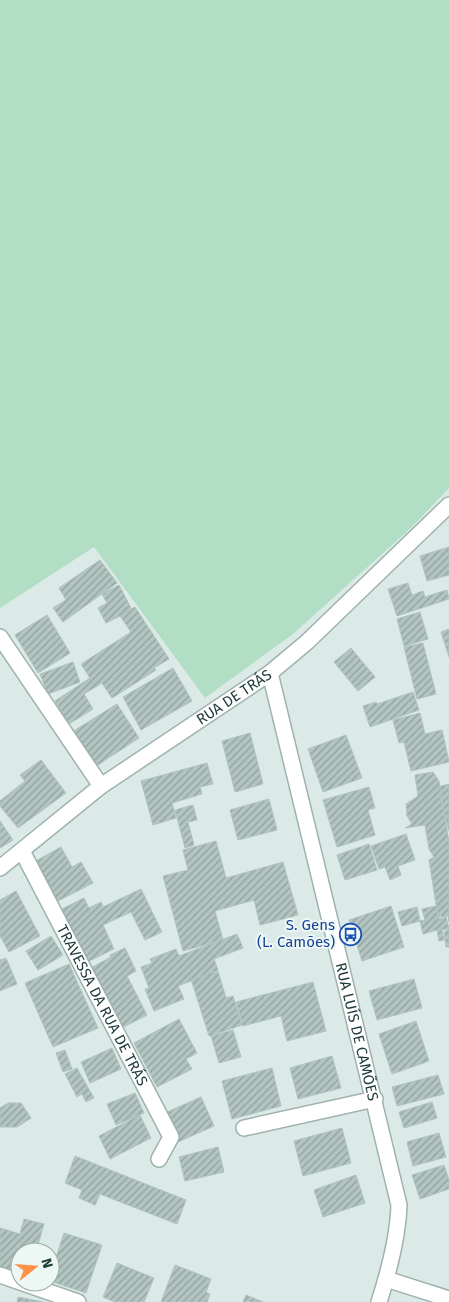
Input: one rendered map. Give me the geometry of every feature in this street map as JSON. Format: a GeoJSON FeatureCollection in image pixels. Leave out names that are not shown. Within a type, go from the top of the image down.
{"type":"FeatureCollection","features":[{"type":"Feature","properties":{"kind":"street","name":"RUA DE TRÁS"},"geometry":{"type":"LineString","coordinates":[[0,868],[101,786],[270,673],[307,642],[449,505]]}},
{"type":"Feature","properties":{"kind":"street"},"geometry":{"type":"LineString","coordinates":[[0,637],[101,786]]}},
{"type":"Feature","properties":{"kind":"street","name":"RUA LUÍS DE CAMÕES"},"geometry":{"type":"LineString","coordinates":[[270,673],[399,1205],[399,1224],[379,1302]]}},
{"type":"Feature","properties":{"kind":"street","name":"TRAVESSA DA RUA DE TRÁS"},"geometry":{"type":"LineString","coordinates":[[22,852],[171,1137],[159,1159]]}},
{"type":"Feature","properties":{"kind":"street"},"geometry":{"type":"LineString","coordinates":[[244,1128],[374,1098]]}},
{"type":"Feature","properties":{"kind":"street"},"geometry":{"type":"LineString","coordinates":[[0,1276],[78,1302]]}},
{"type":"Feature","properties":{"kind":"street"},"geometry":{"type":"LineString","coordinates":[[386,1279],[449,1299]]}},
{"type":"Feature","properties":{"kind":"green space"},"geometry":{"type":"Polygon","coordinates":[[[0,0],[449,0],[449,488],[412,527],[293,634],[205,698],[94,547],[0,608],[0,0]]]}},
{"type":"Feature","properties":{"kind":"building"},"geometry":{"type":"Polygon","coordinates":[[[449,547],[449,575],[427,581],[420,556],[449,547]]]}},
{"type":"Feature","properties":{"kind":"building"},"geometry":{"type":"Polygon","coordinates":[[[100,560],[117,583],[63,622],[53,608],[66,600],[59,588],[100,560]]]}},
{"type":"Feature","properties":{"kind":"building"},"geometry":{"type":"Polygon","coordinates":[[[408,583],[412,595],[423,591],[425,597],[447,590],[449,599],[397,616],[388,589],[408,583]]]}},
{"type":"Feature","properties":{"kind":"building"},"geometry":{"type":"Polygon","coordinates":[[[119,585],[132,610],[106,623],[98,608],[107,603],[102,594],[119,585]]]}},
{"type":"Feature","properties":{"kind":"building"},"geometry":{"type":"Polygon","coordinates":[[[135,607],[169,659],[154,668],[156,670],[112,698],[102,683],[84,694],[93,709],[69,724],[55,701],[90,678],[81,664],[131,632],[120,616],[135,607]]]}},
{"type":"Feature","properties":{"kind":"building"},"geometry":{"type":"Polygon","coordinates":[[[420,612],[428,639],[404,646],[397,619],[420,612]]]}},
{"type":"Feature","properties":{"kind":"building"},"geometry":{"type":"Polygon","coordinates":[[[47,615],[70,653],[38,673],[15,635],[47,615]]]}},
{"type":"Feature","properties":{"kind":"building"},"geometry":{"type":"Polygon","coordinates":[[[449,629],[449,657],[441,632],[449,629]]]}},
{"type":"Feature","properties":{"kind":"building"},"geometry":{"type":"Polygon","coordinates":[[[423,643],[436,694],[417,699],[404,647],[423,643]]]}},
{"type":"Feature","properties":{"kind":"building"},"geometry":{"type":"Polygon","coordinates":[[[351,648],[375,677],[358,691],[334,662],[351,648]]]}},
{"type":"Feature","properties":{"kind":"building"},"geometry":{"type":"Polygon","coordinates":[[[73,662],[80,682],[48,694],[40,674],[73,662]]]}},
{"type":"Feature","properties":{"kind":"building"},"geometry":{"type":"Polygon","coordinates":[[[173,668],[192,701],[141,730],[123,697],[173,668]]]}},
{"type":"Feature","properties":{"kind":"building"},"geometry":{"type":"Polygon","coordinates":[[[413,692],[419,710],[370,727],[363,706],[376,702],[377,704],[413,692]]]}},
{"type":"Feature","properties":{"kind":"building"},"geometry":{"type":"Polygon","coordinates":[[[117,704],[139,738],[95,767],[72,732],[117,704]]]}},
{"type":"Feature","properties":{"kind":"building"},"geometry":{"type":"Polygon","coordinates":[[[420,713],[425,734],[442,730],[449,762],[411,771],[404,742],[399,743],[393,720],[420,713]]]}},
{"type":"Feature","properties":{"kind":"building"},"geometry":{"type":"Polygon","coordinates":[[[250,733],[263,784],[235,792],[222,741],[250,733]]]}},
{"type":"Feature","properties":{"kind":"building"},"geometry":{"type":"Polygon","coordinates":[[[346,735],[362,778],[323,792],[308,749],[346,735]]]}},
{"type":"Feature","properties":{"kind":"building"},"geometry":{"type":"Polygon","coordinates":[[[41,760],[66,793],[18,828],[0,806],[0,801],[25,781],[20,775],[41,760]]]}},
{"type":"Feature","properties":{"kind":"building"},"geometry":{"type":"Polygon","coordinates":[[[207,763],[213,784],[200,787],[202,794],[172,803],[176,818],[153,825],[141,781],[207,763]]]}},
{"type":"Feature","properties":{"kind":"building"},"geometry":{"type":"Polygon","coordinates":[[[433,772],[439,781],[449,842],[449,922],[448,916],[438,917],[429,860],[434,857],[429,849],[425,825],[405,828],[412,824],[407,816],[406,804],[418,796],[415,775],[433,772]]]}},
{"type":"Feature","properties":{"kind":"building"},"geometry":{"type":"Polygon","coordinates":[[[449,784],[449,831],[437,787],[449,784]]]}},
{"type":"Feature","properties":{"kind":"building"},"geometry":{"type":"Polygon","coordinates":[[[369,787],[375,808],[368,810],[375,835],[337,847],[323,800],[369,787]]]}},
{"type":"Feature","properties":{"kind":"building"},"geometry":{"type":"Polygon","coordinates":[[[269,799],[277,830],[238,840],[230,810],[269,799]]]}},
{"type":"Feature","properties":{"kind":"building"},"geometry":{"type":"Polygon","coordinates":[[[193,805],[197,820],[188,822],[194,845],[185,848],[175,810],[193,805]]]}},
{"type":"Feature","properties":{"kind":"building"},"geometry":{"type":"Polygon","coordinates":[[[0,821],[13,840],[0,848],[0,821]]]}},
{"type":"Feature","properties":{"kind":"building"},"geometry":{"type":"Polygon","coordinates":[[[406,834],[415,860],[398,866],[401,875],[390,880],[385,867],[379,869],[371,846],[406,834]]]}},
{"type":"Feature","properties":{"kind":"building"},"geometry":{"type":"Polygon","coordinates":[[[216,841],[226,878],[283,862],[298,915],[260,925],[254,900],[215,911],[223,940],[183,951],[163,876],[188,870],[183,850],[216,841]]]}},
{"type":"Feature","properties":{"kind":"building"},"geometry":{"type":"Polygon","coordinates":[[[369,844],[377,870],[345,880],[337,855],[369,844]]]}},
{"type":"Feature","properties":{"kind":"building"},"geometry":{"type":"Polygon","coordinates":[[[61,847],[72,867],[81,862],[93,883],[56,902],[34,862],[61,847]]]}},
{"type":"Feature","properties":{"kind":"building"},"geometry":{"type":"Polygon","coordinates":[[[141,889],[162,932],[145,940],[131,912],[103,925],[114,949],[83,964],[58,911],[84,898],[89,908],[101,902],[103,907],[141,889]]]}},
{"type":"Feature","properties":{"kind":"building"},"geometry":{"type":"Polygon","coordinates":[[[16,891],[40,936],[9,952],[0,936],[0,900],[16,891]]]}},
{"type":"Feature","properties":{"kind":"building"},"geometry":{"type":"Polygon","coordinates":[[[391,906],[404,947],[362,961],[349,920],[391,906]]]}},
{"type":"Feature","properties":{"kind":"building"},"geometry":{"type":"Polygon","coordinates":[[[436,906],[439,919],[446,917],[449,928],[442,930],[444,940],[439,941],[437,930],[423,934],[420,921],[425,920],[422,909],[436,906]]]}},
{"type":"Feature","properties":{"kind":"building"},"geometry":{"type":"Polygon","coordinates":[[[417,907],[420,921],[402,926],[398,912],[417,907]]]}},
{"type":"Feature","properties":{"kind":"building"},"geometry":{"type":"Polygon","coordinates":[[[449,928],[449,947],[446,947],[444,932],[449,928]]]}},
{"type":"Feature","properties":{"kind":"building"},"geometry":{"type":"Polygon","coordinates":[[[237,934],[243,948],[214,959],[218,970],[178,986],[184,999],[154,1011],[145,989],[149,988],[141,967],[152,963],[150,959],[176,949],[179,956],[237,934]]]}},
{"type":"Feature","properties":{"kind":"building"},"geometry":{"type":"Polygon","coordinates":[[[51,936],[63,955],[38,970],[26,951],[51,936]]]}},
{"type":"Feature","properties":{"kind":"building"},"geometry":{"type":"Polygon","coordinates":[[[125,948],[136,971],[127,976],[147,1015],[120,1029],[89,969],[111,957],[110,955],[125,948]]]}},
{"type":"Feature","properties":{"kind":"building"},"geometry":{"type":"Polygon","coordinates":[[[6,958],[17,984],[0,991],[0,960],[6,958]]]}},
{"type":"Feature","properties":{"kind":"building"},"geometry":{"type":"Polygon","coordinates":[[[69,964],[98,1028],[53,1047],[25,983],[69,964]]]}},
{"type":"Feature","properties":{"kind":"building"},"geometry":{"type":"Polygon","coordinates":[[[218,971],[226,998],[233,996],[242,1025],[209,1036],[191,979],[218,971]]]}},
{"type":"Feature","properties":{"kind":"building"},"geometry":{"type":"Polygon","coordinates":[[[414,979],[422,1008],[377,1020],[369,991],[414,979]]]}},
{"type":"Feature","properties":{"kind":"building"},"geometry":{"type":"Polygon","coordinates":[[[313,982],[326,1031],[287,1041],[281,1016],[243,1026],[236,1002],[313,982]]]}},
{"type":"Feature","properties":{"kind":"building"},"geometry":{"type":"Polygon","coordinates":[[[179,1019],[197,1053],[186,1059],[192,1069],[157,1087],[134,1043],[179,1019]]]}},
{"type":"Feature","properties":{"kind":"building"},"geometry":{"type":"Polygon","coordinates":[[[416,1021],[429,1061],[392,1074],[379,1034],[416,1021]]]}},
{"type":"Feature","properties":{"kind":"building"},"geometry":{"type":"Polygon","coordinates":[[[233,1030],[241,1057],[219,1063],[211,1036],[233,1030]]]}},
{"type":"Feature","properties":{"kind":"building"},"geometry":{"type":"Polygon","coordinates":[[[112,1048],[121,1069],[90,1083],[81,1062],[112,1048]]]}},
{"type":"Feature","properties":{"kind":"building"},"geometry":{"type":"Polygon","coordinates":[[[65,1050],[72,1069],[63,1072],[56,1053],[65,1050]]]}},
{"type":"Feature","properties":{"kind":"building"},"geometry":{"type":"Polygon","coordinates":[[[332,1056],[341,1088],[298,1099],[290,1068],[332,1056]]]}},
{"type":"Feature","properties":{"kind":"building"},"geometry":{"type":"Polygon","coordinates":[[[77,1068],[94,1098],[86,1102],[82,1094],[77,1097],[65,1074],[77,1068]]]}},
{"type":"Feature","properties":{"kind":"building"},"geometry":{"type":"Polygon","coordinates":[[[272,1068],[281,1106],[232,1119],[222,1081],[272,1068]]]}},
{"type":"Feature","properties":{"kind":"building"},"geometry":{"type":"Polygon","coordinates":[[[438,1075],[444,1094],[397,1106],[392,1087],[438,1075]]]}},
{"type":"Feature","properties":{"kind":"building"},"geometry":{"type":"Polygon","coordinates":[[[135,1093],[144,1113],[116,1125],[107,1104],[135,1093]]]}},
{"type":"Feature","properties":{"kind":"building"},"geometry":{"type":"Polygon","coordinates":[[[201,1097],[214,1126],[178,1142],[165,1113],[201,1097]]]}},
{"type":"Feature","properties":{"kind":"building"},"geometry":{"type":"Polygon","coordinates":[[[432,1102],[437,1118],[404,1128],[399,1112],[432,1102]]]}},
{"type":"Feature","properties":{"kind":"building"},"geometry":{"type":"Polygon","coordinates":[[[8,1103],[21,1103],[31,1118],[17,1127],[0,1127],[0,1108],[8,1103]]]}},
{"type":"Feature","properties":{"kind":"building"},"geometry":{"type":"Polygon","coordinates":[[[140,1115],[151,1138],[110,1159],[99,1136],[140,1115]]]}},
{"type":"Feature","properties":{"kind":"building"},"geometry":{"type":"Polygon","coordinates":[[[342,1128],[351,1163],[303,1176],[294,1141],[342,1128]]]}},
{"type":"Feature","properties":{"kind":"building"},"geometry":{"type":"Polygon","coordinates":[[[439,1133],[446,1157],[413,1166],[407,1142],[439,1133]]]}},
{"type":"Feature","properties":{"kind":"building"},"geometry":{"type":"Polygon","coordinates":[[[218,1147],[224,1172],[185,1181],[179,1157],[218,1147]]]}},
{"type":"Feature","properties":{"kind":"building"},"geometry":{"type":"Polygon","coordinates":[[[75,1156],[186,1200],[177,1224],[100,1194],[95,1205],[79,1198],[82,1190],[65,1183],[75,1156]]]}},
{"type":"Feature","properties":{"kind":"building"},"geometry":{"type":"Polygon","coordinates":[[[444,1165],[449,1180],[449,1189],[420,1199],[412,1175],[444,1165]]]}},
{"type":"Feature","properties":{"kind":"building"},"geometry":{"type":"Polygon","coordinates":[[[356,1175],[365,1203],[323,1217],[314,1190],[356,1175]]]}},
{"type":"Feature","properties":{"kind":"building"},"geometry":{"type":"Polygon","coordinates":[[[24,1219],[44,1224],[39,1242],[10,1242],[10,1270],[0,1267],[0,1228],[20,1234],[24,1219]]]}},
{"type":"Feature","properties":{"kind":"building"},"geometry":{"type":"Polygon","coordinates":[[[64,1233],[102,1245],[86,1293],[60,1284],[60,1245],[64,1233]]]}},
{"type":"Feature","properties":{"kind":"building"},"geometry":{"type":"Polygon","coordinates":[[[117,1263],[154,1278],[144,1302],[115,1302],[103,1297],[117,1263]]]}},
{"type":"Feature","properties":{"kind":"building"},"geometry":{"type":"Polygon","coordinates":[[[175,1265],[211,1279],[206,1292],[210,1294],[207,1302],[161,1302],[175,1265]]]}},
{"type":"Feature","properties":{"kind":"building"},"geometry":{"type":"Polygon","coordinates":[[[246,1295],[263,1302],[243,1302],[246,1295]]]}},
{"type":"Feature","properties":{"kind":"building"},"geometry":{"type":"Polygon","coordinates":[[[18,1297],[43,1302],[17,1302],[18,1297]]]}},
{"type":"Feature","properties":{"kind":"place","name":"S. Gens (L. Camões)"},"geometry":{"type":"Point","coordinates":[351,934]}}]}
